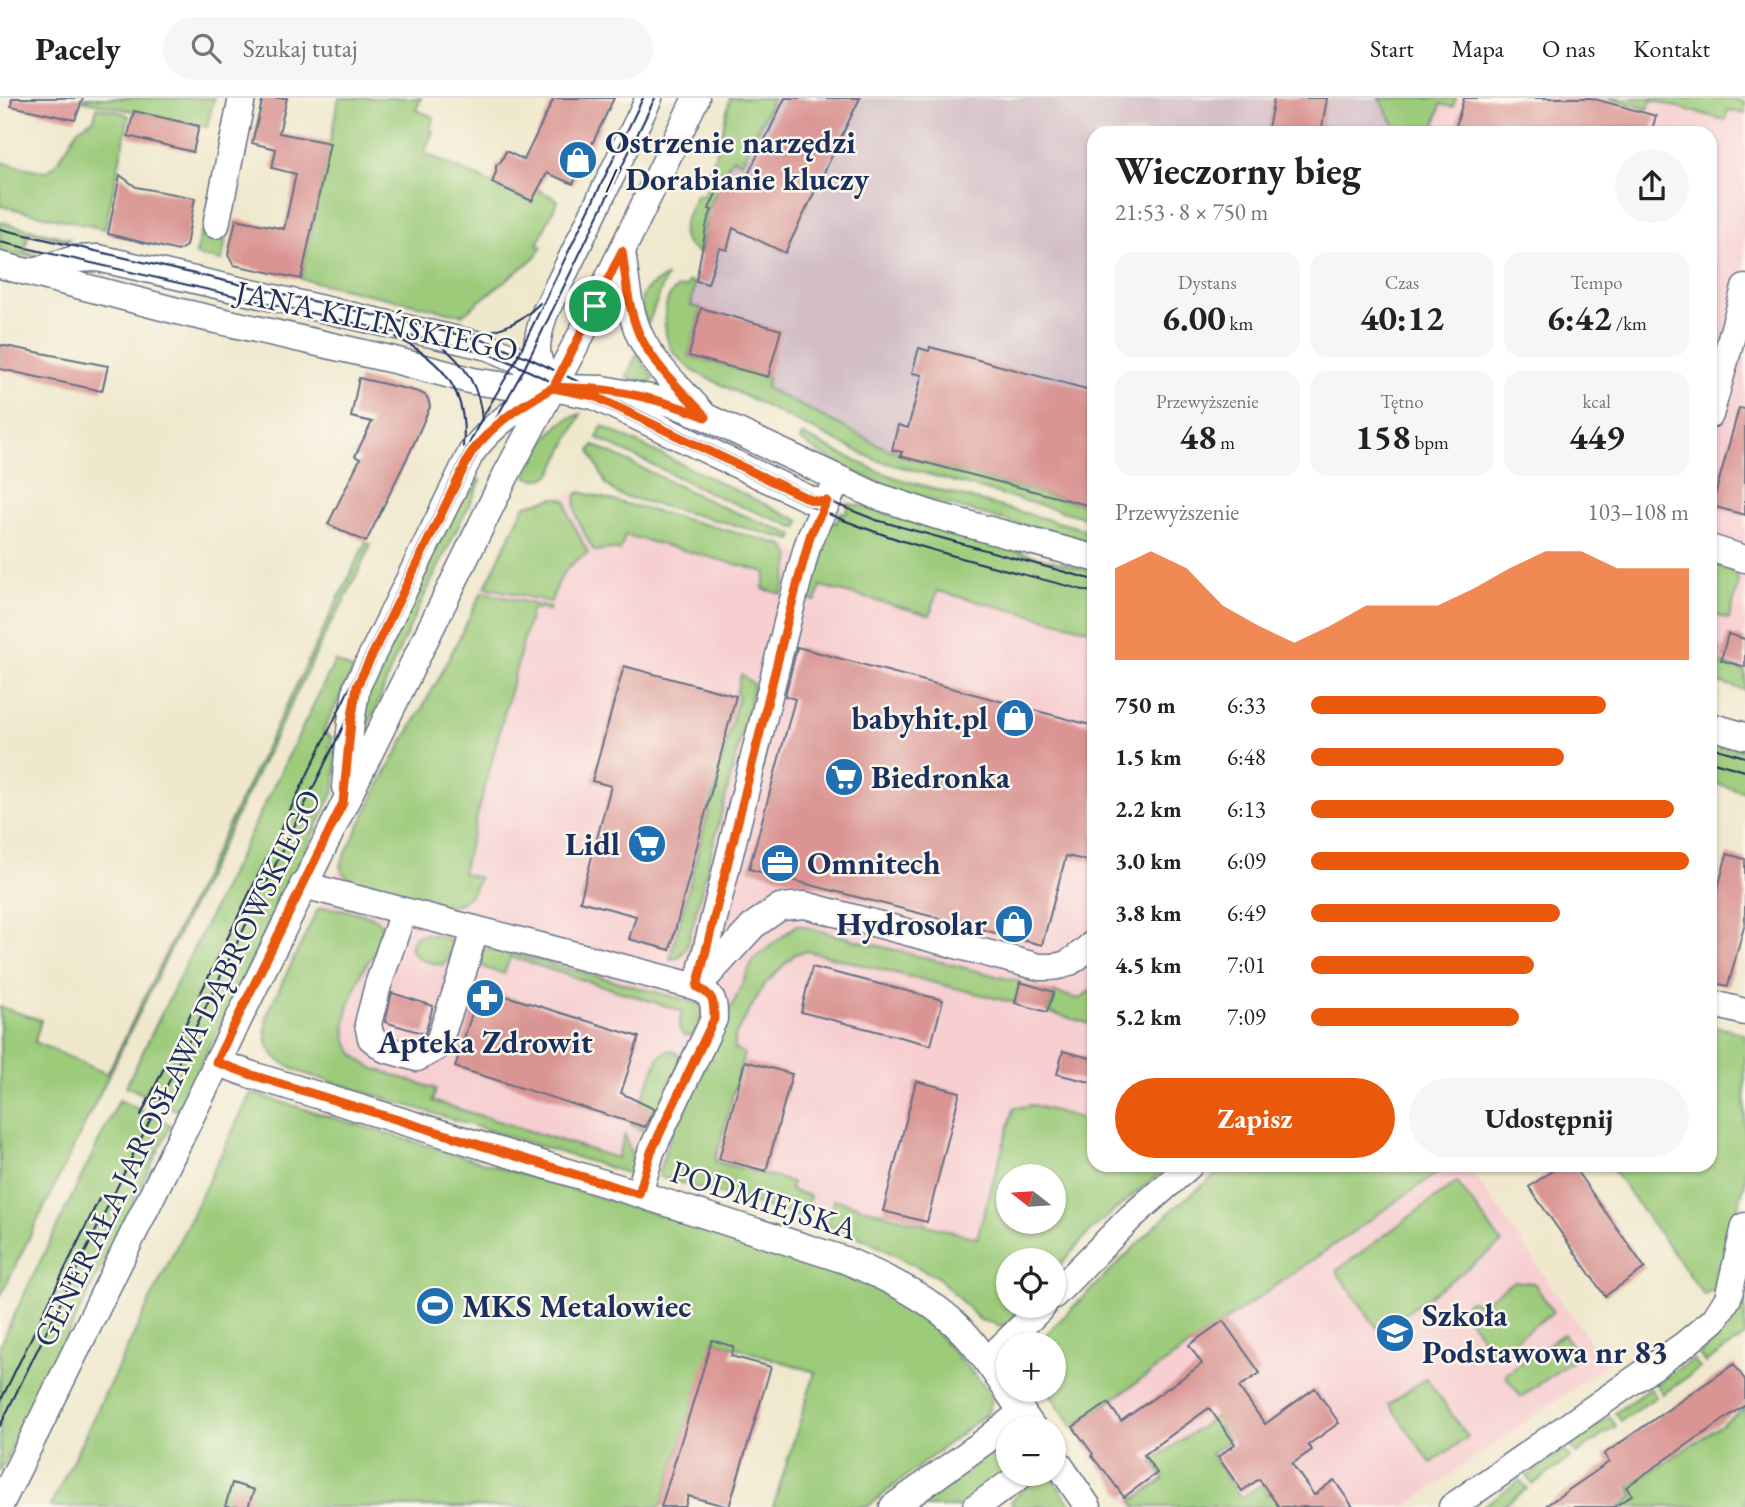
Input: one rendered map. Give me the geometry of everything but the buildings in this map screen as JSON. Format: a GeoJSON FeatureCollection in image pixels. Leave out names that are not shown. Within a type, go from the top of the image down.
{"type":"FeatureCollection","features":[{"type":"Feature","properties":{"kind":"street"},"geometry":{"type":"LineString","coordinates":[[216,225],[242,98]]}},
{"type":"Feature","properties":{"kind":"street"},"geometry":{"type":"LineString","coordinates":[[553,388],[537,357],[544,315],[649,98]]}},
{"type":"Feature","properties":{"kind":"street","name":"GENERAŁA JAROSŁAWA DĄBROWSKIEGO"},"geometry":{"type":"LineString","coordinates":[[0,1505],[343,803],[509,468],[622,251],[696,98]]}},
{"type":"Feature","properties":{"kind":"street"},"geometry":{"type":"LineString","coordinates":[[622,251],[632,313],[641,339],[660,367],[706,417]]}},
{"type":"Feature","properties":{"kind":"street"},"geometry":{"type":"LineString","coordinates":[[28,272],[75,259],[98,258],[489,347],[517,359],[553,388],[594,396],[811,500],[821,502],[833,490]]}},
{"type":"Feature","properties":{"kind":"street","name":"JANA KILIŃSKIEGO"},"geometry":{"type":"LineString","coordinates":[[0,265],[185,313],[394,360],[473,382],[502,386],[601,389],[677,405],[706,417],[833,490],[874,495],[915,509],[1087,556]]}},
{"type":"Feature","properties":{"kind":"street"},"geometry":{"type":"LineString","coordinates":[[1717,390],[1745,288]]}},
{"type":"Feature","properties":{"kind":"street"},"geometry":{"type":"LineString","coordinates":[[343,803],[355,694],[471,453],[502,419],[553,388]]}},
{"type":"Feature","properties":{"kind":"street"},"geometry":{"type":"LineString","coordinates":[[697,987],[811,533],[833,490]]}},
{"type":"Feature","properties":{"kind":"street"},"geometry":{"type":"LineString","coordinates":[[1717,550],[1745,559]]}},
{"type":"Feature","properties":{"kind":"street"},"geometry":{"type":"LineString","coordinates":[[1717,728],[1745,736]]}},
{"type":"Feature","properties":{"kind":"street"},"geometry":{"type":"LineString","coordinates":[[303,885],[697,987],[708,993],[714,1003],[714,1019],[651,1152],[639,1194]]}},
{"type":"Feature","properties":{"kind":"street"},"geometry":{"type":"LineString","coordinates":[[697,987],[754,925],[780,908],[792,906],[805,905],[1039,967],[1059,968],[1087,949]]}},
{"type":"Feature","properties":{"kind":"street"},"geometry":{"type":"LineString","coordinates":[[404,912],[378,985],[368,1024],[371,1038],[385,1049],[416,1058],[436,1047],[442,1035],[475,929]]}},
{"type":"Feature","properties":{"kind":"street"},"geometry":{"type":"LineString","coordinates":[[1717,1005],[1745,1012]]}},
{"type":"Feature","properties":{"kind":"street","name":"PODMIEJSKA"},"geometry":{"type":"LineString","coordinates":[[216,1062],[639,1194],[845,1260],[875,1273],[944,1314],[967,1336],[1024,1416]]}},
{"type":"Feature","properties":{"kind":"street"},"geometry":{"type":"LineString","coordinates":[[1066,1283],[1131,1217],[1182,1172]]}},
{"type":"Feature","properties":{"kind":"street"},"geometry":{"type":"LineString","coordinates":[[1452,1507],[1708,1326],[1728,1298],[1745,1226]]}},
{"type":"Feature","properties":{"kind":"street"},"geometry":{"type":"LineString","coordinates":[[986,1361],[1030,1318]]}},
{"type":"Feature","properties":{"kind":"street"},"geometry":{"type":"LineString","coordinates":[[893,1507],[996,1436]]}},
{"type":"Feature","properties":{"kind":"street"},"geometry":{"type":"LineString","coordinates":[[1066,1475],[1088,1507]]}},
{"type":"Feature","properties":{"kind":"street"},"geometry":{"type":"LineString","coordinates":[[993,1502],[1010,1486]]}},
{"type":"Feature","properties":{"kind":"shaded area"},"geometry":{"type":"Polygon","coordinates":[[[773,98],[1379,98],[1395,126],[1087,126],[1087,505],[900,456],[766,387],[768,377],[689,356],[701,309],[691,306],[708,210],[725,168],[733,158],[742,162],[773,98]]]}},
{"type":"Feature","properties":{"kind":"shaded area"},"geometry":{"type":"Polygon","coordinates":[[[1379,98],[1727,98],[1745,102],[1745,688],[1717,680],[1717,126],[1409,126],[1379,98]]]}},
{"type":"Feature","properties":{"kind":"shaded area"},"geometry":{"type":"Polygon","coordinates":[[[580,492],[791,547],[798,554],[1087,629],[1087,1172],[1139,1172],[1066,1221],[1066,1164],[996,1164],[996,1234],[1047,1234],[1026,1248],[996,1248],[996,1257],[665,1171],[650,1181],[303,1073],[282,1063],[275,1057],[266,1037],[268,1012],[381,781],[439,678],[525,505],[580,492]]]}},
{"type":"Feature","properties":{"kind":"shaded area","name":"Szkoła Podstawowa nr 83"},"geometry":{"type":"Polygon","coordinates":[[[1437,1172],[1473,1172],[1606,1365],[1405,1507],[1131,1507],[1073,1427],[1437,1172]]]}},
{"type":"Feature","properties":{"kind":"green space"},"geometry":{"type":"Polygon","coordinates":[[[72,98],[214,98],[207,127],[72,98]]]}},
{"type":"Feature","properties":{"kind":"green space"},"geometry":{"type":"Polygon","coordinates":[[[339,98],[421,98],[416,110],[434,117],[430,130],[433,131],[424,153],[531,201],[537,189],[558,200],[537,245],[542,247],[535,257],[462,315],[301,279],[339,98]]]}},
{"type":"Feature","properties":{"kind":"green space"},"geometry":{"type":"Polygon","coordinates":[[[730,98],[773,98],[742,162],[733,158],[720,178],[708,210],[700,253],[685,241],[683,226],[697,194],[703,196],[713,177],[707,174],[718,149],[730,98]]]}},
{"type":"Feature","properties":{"kind":"green space"},"geometry":{"type":"Polygon","coordinates":[[[1379,98],[1456,98],[1453,107],[1441,104],[1435,126],[1395,126],[1379,98]]]}},
{"type":"Feature","properties":{"kind":"green space"},"geometry":{"type":"Polygon","coordinates":[[[1608,98],[1727,98],[1745,102],[1745,114],[1728,110],[1725,120],[1651,100],[1648,109],[1608,98]]]}},
{"type":"Feature","properties":{"kind":"green space"},"geometry":{"type":"Polygon","coordinates":[[[97,107],[129,116],[105,229],[0,206],[0,162],[46,172],[56,164],[79,128],[94,119],[97,107]]]}},
{"type":"Feature","properties":{"kind":"green space"},"geometry":{"type":"Polygon","coordinates":[[[0,222],[70,239],[69,241],[29,232],[24,252],[35,254],[34,256],[0,252],[0,222]]]}},
{"type":"Feature","properties":{"kind":"green space"},"geometry":{"type":"Polygon","coordinates":[[[201,232],[226,238],[222,261],[196,255],[201,232]]]}},
{"type":"Feature","properties":{"kind":"green space"},"geometry":{"type":"Polygon","coordinates":[[[666,277],[648,324],[642,307],[643,295],[651,286],[666,277]]]}},
{"type":"Feature","properties":{"kind":"green space"},"geometry":{"type":"Polygon","coordinates":[[[689,281],[695,283],[691,306],[701,308],[689,356],[768,377],[766,388],[889,450],[902,452],[901,456],[1087,505],[1087,518],[876,460],[695,372],[671,348],[665,326],[666,308],[671,294],[677,288],[687,287],[689,281]]]}},
{"type":"Feature","properties":{"kind":"green space"},"geometry":{"type":"Polygon","coordinates":[[[637,354],[654,378],[650,382],[626,378],[637,354]]]}},
{"type":"Feature","properties":{"kind":"green space"},"geometry":{"type":"Polygon","coordinates":[[[581,414],[552,473],[540,479],[526,476],[553,430],[561,423],[581,414]]]}},
{"type":"Feature","properties":{"kind":"green space"},"geometry":{"type":"Polygon","coordinates":[[[602,426],[800,521],[797,528],[723,499],[597,438],[602,426]]]}},
{"type":"Feature","properties":{"kind":"green space"},"geometry":{"type":"Polygon","coordinates":[[[802,435],[899,479],[1087,530],[1087,543],[886,485],[842,466],[800,440],[802,435]]]}},
{"type":"Feature","properties":{"kind":"green space"},"geometry":{"type":"Polygon","coordinates":[[[594,445],[720,506],[794,535],[792,540],[619,495],[606,484],[590,451],[594,445]]]}},
{"type":"Feature","properties":{"kind":"green space"},"geometry":{"type":"Polygon","coordinates":[[[472,476],[481,481],[394,660],[373,715],[362,734],[361,702],[472,476]]]}},
{"type":"Feature","properties":{"kind":"green space"},"geometry":{"type":"Polygon","coordinates":[[[580,492],[784,545],[791,557],[782,594],[763,589],[766,572],[625,535],[620,551],[594,551],[576,510],[576,495],[580,492]]]}},
{"type":"Feature","properties":{"kind":"green space"},"geometry":{"type":"Polygon","coordinates":[[[555,498],[566,501],[570,518],[588,553],[564,573],[551,602],[485,587],[525,505],[555,498]]]}},
{"type":"Feature","properties":{"kind":"green space"},"geometry":{"type":"Polygon","coordinates":[[[847,504],[869,507],[904,520],[1087,570],[1087,629],[937,591],[930,615],[821,586],[816,601],[800,599],[816,542],[823,545],[825,538],[818,536],[826,519],[836,523],[841,512],[846,513],[849,506],[847,504]]]}},
{"type":"Feature","properties":{"kind":"green space"},"geometry":{"type":"Polygon","coordinates":[[[366,542],[371,545],[346,597],[0,1297],[0,1007],[41,1020],[35,1042],[107,1074],[366,542]]]}},
{"type":"Feature","properties":{"kind":"green space"},"geometry":{"type":"Polygon","coordinates":[[[1717,564],[1723,568],[1737,571],[1738,586],[1729,619],[1717,616],[1717,564]]]}},
{"type":"Feature","properties":{"kind":"green space"},"geometry":{"type":"Polygon","coordinates":[[[482,592],[550,608],[549,611],[532,608],[462,873],[479,878],[473,891],[464,900],[439,907],[357,885],[344,874],[340,865],[381,781],[439,678],[482,592]]]}},
{"type":"Feature","properties":{"kind":"green space"},"geometry":{"type":"Polygon","coordinates":[[[335,661],[353,670],[323,732],[333,738],[329,747],[336,751],[335,789],[178,1111],[126,1086],[335,661]]]}},
{"type":"Feature","properties":{"kind":"green space"},"geometry":{"type":"Polygon","coordinates":[[[1717,662],[1745,671],[1745,690],[1717,682],[1717,662]]]}},
{"type":"Feature","properties":{"kind":"green space"},"geometry":{"type":"Polygon","coordinates":[[[741,674],[753,684],[753,690],[687,947],[678,958],[670,959],[739,695],[736,694],[741,674]]]}},
{"type":"Feature","properties":{"kind":"green space"},"geometry":{"type":"Polygon","coordinates":[[[1717,742],[1745,750],[1745,792],[1717,784],[1717,742]]]}},
{"type":"Feature","properties":{"kind":"green space"},"geometry":{"type":"Polygon","coordinates":[[[318,909],[372,917],[379,922],[384,935],[359,977],[346,1017],[346,1037],[355,1055],[375,1069],[436,1089],[433,1101],[617,1158],[625,1135],[635,1167],[633,1172],[630,1174],[303,1073],[276,1057],[267,1043],[268,1012],[318,909]]]}},
{"type":"Feature","properties":{"kind":"green space"},"geometry":{"type":"Polygon","coordinates":[[[797,925],[1020,982],[1015,1003],[807,951],[795,954],[764,985],[735,1036],[734,1048],[744,1054],[715,1161],[792,1182],[790,1190],[810,1196],[803,1218],[660,1177],[659,1172],[669,1140],[754,959],[797,925]]]}},
{"type":"Feature","properties":{"kind":"green space"},"geometry":{"type":"Polygon","coordinates":[[[425,934],[441,936],[451,943],[452,950],[442,965],[419,958],[410,948],[414,937],[425,934]]]}},
{"type":"Feature","properties":{"kind":"green space"},"geometry":{"type":"Polygon","coordinates":[[[486,949],[496,949],[700,1004],[704,1011],[693,1035],[685,1036],[679,1027],[682,1011],[510,957],[504,974],[485,968],[479,961],[480,953],[486,949]]]}},
{"type":"Feature","properties":{"kind":"green space"},"geometry":{"type":"Polygon","coordinates":[[[1054,992],[1079,999],[1087,993],[1087,1023],[1047,1012],[1054,992]]]}},
{"type":"Feature","properties":{"kind":"green space"},"geometry":{"type":"Polygon","coordinates":[[[1717,1027],[1745,1034],[1745,1182],[1715,1288],[1704,1295],[1614,1172],[1717,1172],[1717,1027]]]}},
{"type":"Feature","properties":{"kind":"green space"},"geometry":{"type":"Polygon","coordinates":[[[670,1050],[677,1053],[681,1059],[648,1133],[631,1125],[659,1057],[670,1050]]]}},
{"type":"Feature","properties":{"kind":"green space","name":"MKS Metalowiec"},"geometry":{"type":"Polygon","coordinates":[[[251,1093],[847,1273],[906,1306],[932,1328],[987,1389],[992,1401],[987,1413],[867,1507],[773,1507],[815,1372],[713,1340],[661,1507],[50,1507],[251,1093]]]}},
{"type":"Feature","properties":{"kind":"green space"},"geometry":{"type":"Polygon","coordinates":[[[119,1100],[171,1125],[0,1472],[0,1344],[119,1100]]]}},
{"type":"Feature","properties":{"kind":"green space"},"geometry":{"type":"Polygon","coordinates":[[[1033,1105],[1087,1120],[1087,1172],[1161,1172],[1092,1229],[1066,1258],[1066,1248],[996,1248],[996,1318],[1013,1318],[999,1327],[980,1320],[939,1278],[866,1240],[827,1225],[834,1199],[977,1238],[996,1171],[996,1234],[1066,1234],[1066,1164],[998,1164],[1014,1108],[1033,1105]]]}},
{"type":"Feature","properties":{"kind":"green space"},"geometry":{"type":"Polygon","coordinates":[[[1219,1172],[1438,1172],[1073,1427],[1055,1402],[1066,1402],[1066,1332],[1048,1332],[1062,1318],[1066,1318],[1066,1314],[1174,1208],[1219,1172]]]}},
{"type":"Feature","properties":{"kind":"green space"},"geometry":{"type":"Polygon","coordinates":[[[1457,1182],[1502,1243],[1380,1332],[1336,1271],[1457,1182]]]}},
{"type":"Feature","properties":{"kind":"green space"},"geometry":{"type":"Polygon","coordinates":[[[1745,1271],[1745,1336],[1705,1363],[1699,1354],[1720,1335],[1732,1318],[1745,1271]]]}},
{"type":"Feature","properties":{"kind":"green space"},"geometry":{"type":"Polygon","coordinates":[[[1514,1281],[1534,1283],[1553,1312],[1500,1351],[1489,1348],[1465,1313],[1466,1303],[1483,1303],[1514,1281]]]}},
{"type":"Feature","properties":{"kind":"green space"},"geometry":{"type":"Polygon","coordinates":[[[1563,1334],[1579,1356],[1521,1397],[1505,1375],[1563,1334]]]}},
{"type":"Feature","properties":{"kind":"green space"},"geometry":{"type":"Polygon","coordinates":[[[1693,1359],[1700,1368],[1663,1394],[1656,1384],[1693,1359]]]}},
{"type":"Feature","properties":{"kind":"green space"},"geometry":{"type":"Polygon","coordinates":[[[1426,1378],[1468,1437],[1431,1463],[1389,1404],[1426,1378]]]}},
{"type":"Feature","properties":{"kind":"green space"},"geometry":{"type":"Polygon","coordinates":[[[1650,1388],[1656,1397],[1621,1421],[1615,1413],[1650,1388]]]}},
{"type":"Feature","properties":{"kind":"green space"},"geometry":{"type":"Polygon","coordinates":[[[1228,1408],[1235,1417],[1220,1427],[1229,1441],[1211,1454],[1241,1498],[1261,1485],[1268,1495],[1282,1485],[1294,1507],[1136,1507],[1132,1501],[1164,1479],[1152,1461],[1228,1408]]]}},
{"type":"Feature","properties":{"kind":"green space"},"geometry":{"type":"Polygon","coordinates":[[[1745,1409],[1745,1507],[1618,1507],[1634,1496],[1629,1487],[1745,1409]]]}},
{"type":"Feature","properties":{"kind":"green space"},"geometry":{"type":"Polygon","coordinates":[[[1610,1417],[1616,1426],[1576,1454],[1570,1445],[1610,1417]]]}},
{"type":"Feature","properties":{"kind":"green space"},"geometry":{"type":"Polygon","coordinates":[[[996,1448],[996,1483],[964,1507],[912,1507],[996,1448]]]}},
{"type":"Feature","properties":{"kind":"green space"},"geometry":{"type":"Polygon","coordinates":[[[1564,1449],[1570,1458],[1532,1485],[1527,1476],[1564,1449]]]}},
{"type":"Feature","properties":{"kind":"green space"},"geometry":{"type":"Polygon","coordinates":[[[1520,1480],[1527,1489],[1500,1507],[1483,1507],[1483,1506],[1520,1480]]]}},
{"type":"Feature","properties":{"kind":"green space"},"geometry":{"type":"Polygon","coordinates":[[[1026,1486],[1057,1486],[1072,1507],[1015,1507],[1011,1502],[1026,1486]]]}},
{"type":"Feature","properties":{"kind":"tram line"},"geometry":{"type":"LineString","coordinates":[[141,1115],[464,454],[514,364],[643,98]]}},
{"type":"Feature","properties":{"kind":"tram line"},"geometry":{"type":"LineString","coordinates":[[0,1426],[467,474],[524,369],[655,98]]}},
{"type":"Feature","properties":{"kind":"tram line"},"geometry":{"type":"LineString","coordinates":[[0,229],[490,342],[529,358],[813,495],[876,520],[1087,578]]}},
{"type":"Feature","properties":{"kind":"tram line"},"geometry":{"type":"LineString","coordinates":[[0,242],[489,354],[842,519],[949,555],[1087,591]]}},
{"type":"Feature","properties":{"kind":"tram line"},"geometry":{"type":"LineString","coordinates":[[472,334],[509,325],[540,303]]}},
{"type":"Feature","properties":{"kind":"tram line"},"geometry":{"type":"LineString","coordinates":[[396,337],[427,357],[449,380],[462,410],[463,447]]}},
{"type":"Feature","properties":{"kind":"tram line"},"geometry":{"type":"LineString","coordinates":[[439,344],[456,359],[470,377],[478,397],[482,420]]}},
{"type":"Feature","properties":{"kind":"tram line"},"geometry":{"type":"LineString","coordinates":[[1717,749],[1745,757]]}},
{"type":"Feature","properties":{"kind":"tram line"},"geometry":{"type":"LineString","coordinates":[[1717,763],[1745,771]]}},
{"type":"Feature","properties":{"kind":"tram line"},"geometry":{"type":"LineString","coordinates":[[0,1402],[99,1199]]}},
{"type":"Feature","properties":{"kind":"place","name":"Ostrzenie narzędzi / Dorabianie kluczy"},"geometry":{"type":"Point","coordinates":[578,160]}},
{"type":"Feature","properties":{"kind":"place","name":"babyhit.pl"},"geometry":{"type":"Point","coordinates":[1015,718]}},
{"type":"Feature","properties":{"kind":"place","name":"Biedronka"},"geometry":{"type":"Point","coordinates":[844,777]}},
{"type":"Feature","properties":{"kind":"place","name":"Lidl"},"geometry":{"type":"Point","coordinates":[647,844]}},
{"type":"Feature","properties":{"kind":"place","name":"Omnitech"},"geometry":{"type":"Point","coordinates":[780,863]}},
{"type":"Feature","properties":{"kind":"place","name":"Hydrosolar"},"geometry":{"type":"Point","coordinates":[1014,924]}},
{"type":"Feature","properties":{"kind":"place","name":"Apteka Zdrowit"},"geometry":{"type":"Point","coordinates":[485,998]}},
{"type":"Feature","properties":{"kind":"place","name":"MKS Metalowiec"},"geometry":{"type":"Point","coordinates":[435,1306]}},
{"type":"Feature","properties":{"kind":"place","name":"Szkoła Podstawowa nr 83"},"geometry":{"type":"Point","coordinates":[1395,1333]}},
{"type":"Feature","properties":{"kind":"route"},"geometry":{"type":"LineString","coordinates":[[595,306],[553,388],[594,396],[811,500],[827,501],[811,533],[790,611],[697,987],[708,993],[714,1003],[714,1019],[651,1152],[639,1194],[216,1062],[343,803],[357,686],[471,453],[502,419],[553,388],[601,389],[630,393],[677,405],[706,417],[660,367],[641,339],[632,313],[622,251],[595,306]]}}]}
